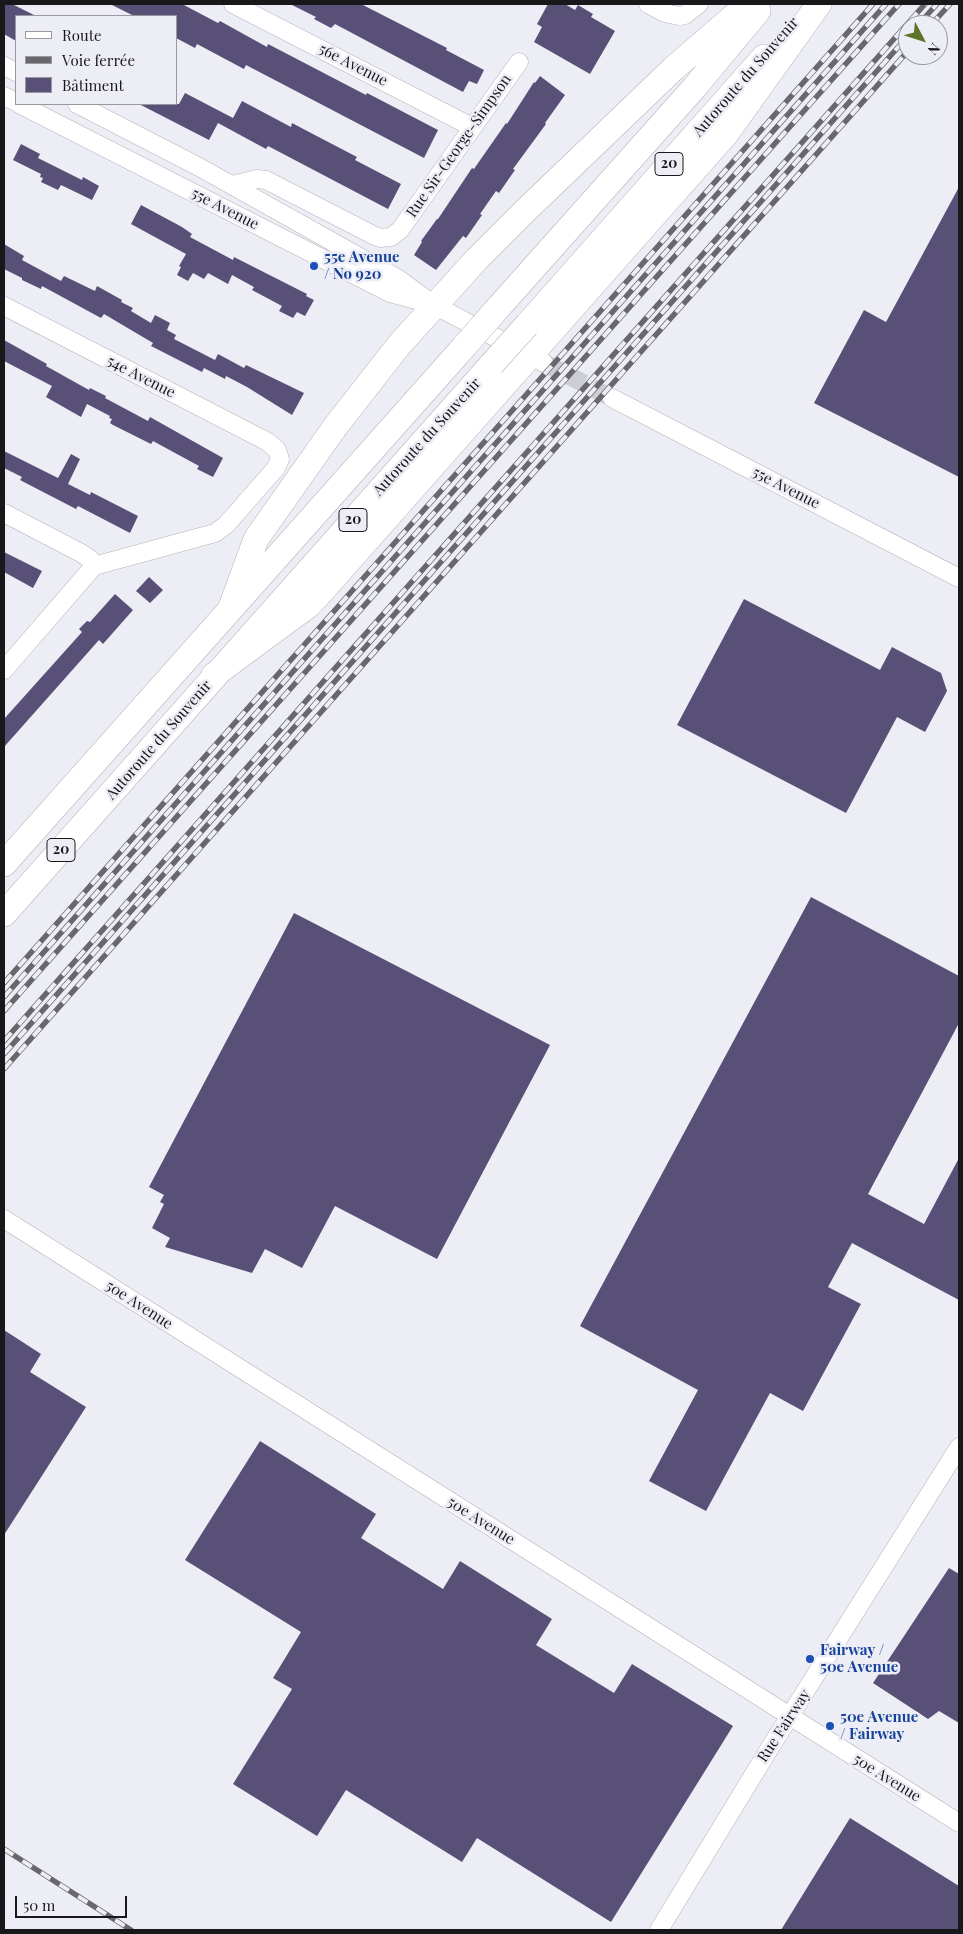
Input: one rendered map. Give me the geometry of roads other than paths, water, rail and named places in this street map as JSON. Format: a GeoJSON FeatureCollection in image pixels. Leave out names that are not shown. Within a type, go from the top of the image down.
{"type":"FeatureCollection","features":[{"type":"Feature","properties":{"kind":"highway"},"geometry":{"type":"LineString","coordinates":[[231,607],[256,540],[359,395],[399,345],[495,240],[550,186],[653,91],[673,69],[748,4]]}},
{"type":"Feature","properties":{"kind":"highway","name":"20"},"geometry":{"type":"LineString","coordinates":[[4,864],[694,88],[765,4]]}},
{"type":"Feature","properties":{"kind":"highway","name":"Autoroute du Souvenir"},"geometry":{"type":"LineString","coordinates":[[4,914],[811,4]]}},
{"type":"Feature","properties":{"kind":"highway"},"geometry":{"type":"LineString","coordinates":[[214,675],[309,605],[537,360],[726,134],[819,4]]}},
{"type":"Feature","properties":{"kind":"street","name":"56e Avenue"},"geometry":{"type":"LineString","coordinates":[[233,4],[472,127]]}},
{"type":"Feature","properties":{"kind":"street"},"geometry":{"type":"LineString","coordinates":[[648,4],[666,13],[679,16],[685,15],[699,4]]}},
{"type":"Feature","properties":{"kind":"street","name":"Rue Sir-George-Simpson"},"geometry":{"type":"LineString","coordinates":[[400,230],[519,62]]}},
{"type":"Feature","properties":{"kind":"street","name":"55e Avenue"},"geometry":{"type":"LineString","coordinates":[[22,105],[390,293],[434,305]]}},
{"type":"Feature","properties":{"kind":"street","name":"55e Avenue"},"geometry":{"type":"LineString","coordinates":[[79,105],[232,185],[397,278],[434,305],[537,360]]}},
{"type":"Feature","properties":{"kind":"street","name":"55e Avenue"},"geometry":{"type":"LineString","coordinates":[[232,185],[257,179],[266,180],[373,236],[386,238],[400,230]]}},
{"type":"Feature","properties":{"kind":"street","name":"54e Avenue"},"geometry":{"type":"LineString","coordinates":[[4,306],[254,434],[277,450],[280,459],[276,468],[221,530],[209,536],[94,566]]}},
{"type":"Feature","properties":{"kind":"street","name":"55e Avenue"},"geometry":{"type":"LineString","coordinates":[[612,398],[959,578]]}},
{"type":"Feature","properties":{"kind":"street"},"geometry":{"type":"LineString","coordinates":[[4,512],[81,552],[90,559],[94,566],[4,670]]}},
{"type":"Feature","properties":{"kind":"street","name":"50e Avenue"},"geometry":{"type":"LineString","coordinates":[[4,1219],[959,1823]]}},
{"type":"Feature","properties":{"kind":"street","name":"Rue Fairway"},"geometry":{"type":"LineString","coordinates":[[659,1930],[790,1716],[959,1447]]}},
{"type":"Feature","properties":{"kind":"tunnel"},"geometry":{"type":"LineString","coordinates":[[544,363],[612,398]]}},
{"type":"Feature","properties":{"kind":"railway"},"geometry":{"type":"LineString","coordinates":[[4,983],[873,4]]}},
{"type":"Feature","properties":{"kind":"railway"},"geometry":{"type":"LineString","coordinates":[[4,997],[886,4]]}},
{"type":"Feature","properties":{"kind":"railway"},"geometry":{"type":"LineString","coordinates":[[4,1011],[899,4]]}},
{"type":"Feature","properties":{"kind":"railway"},"geometry":{"type":"LineString","coordinates":[[4,1041],[925,4]]}},
{"type":"Feature","properties":{"kind":"railway"},"geometry":{"type":"LineString","coordinates":[[927,15],[937,4]]}},
{"type":"Feature","properties":{"kind":"railway"},"geometry":{"type":"LineString","coordinates":[[940,15],[950,4]]}},
{"type":"Feature","properties":{"kind":"railway"},"geometry":{"type":"LineString","coordinates":[[4,1054],[898,47]]}},
{"type":"Feature","properties":{"kind":"railway"},"geometry":{"type":"LineString","coordinates":[[4,1069],[898,62]]}},
{"type":"Feature","properties":{"kind":"railway"},"geometry":{"type":"LineString","coordinates":[[4,1849],[131,1930]]}},
{"type":"Feature","properties":{"kind":"place","name":"55e Avenue / No 920"},"geometry":{"type":"Point","coordinates":[314,266]}},
{"type":"Feature","properties":{"kind":"place","name":"Fairway / 50e Avenue"},"geometry":{"type":"Point","coordinates":[810,1659]}},
{"type":"Feature","properties":{"kind":"place","name":"50e Avenue / Fairway"},"geometry":{"type":"Point","coordinates":[830,1726]}}]}
